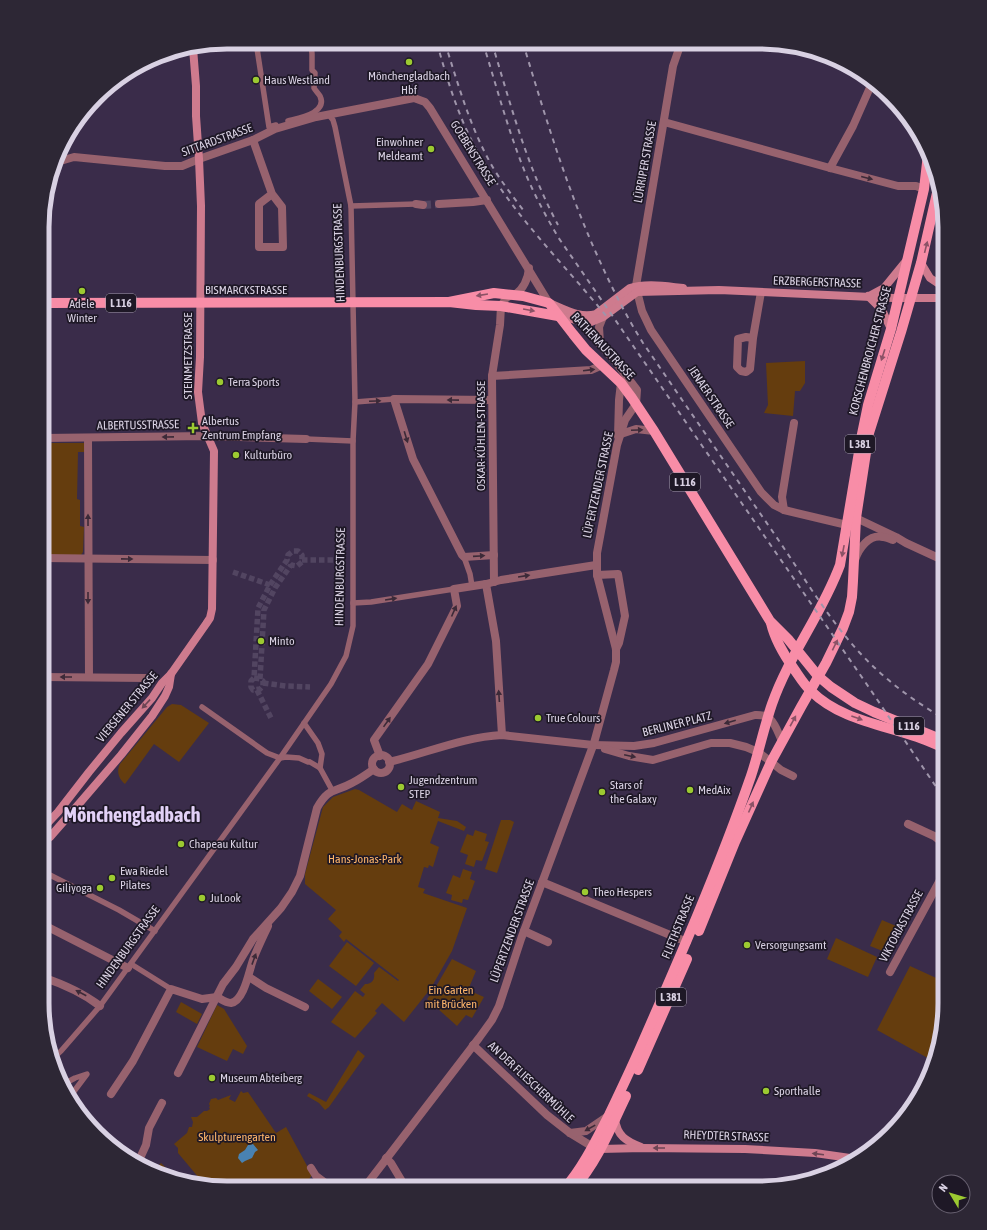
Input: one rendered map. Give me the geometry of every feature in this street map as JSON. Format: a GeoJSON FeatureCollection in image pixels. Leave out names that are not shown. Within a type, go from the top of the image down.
{"type":"FeatureCollection","features":[{"type":"Feature","properties":{"kind":"main road","name":"STEINMETZSTRASSE"},"geometry":{"type":"LineString","coordinates":[[171,674],[210,618],[212,609],[214,451],[202,422],[198,392],[200,357],[201,206],[193,52]]}},
{"type":"Feature","properties":{"kind":"main road","name":"KORSCHENBROICHER STRASSE"},"geometry":{"type":"LineString","coordinates":[[790,664],[836,576],[840,565],[863,428],[872,390],[891,329],[924,189],[927,165]]}},
{"type":"Feature","properties":{"kind":"main road","name":"KORSCHENBROICHER STRASSE"},"geometry":{"type":"LineString","coordinates":[[810,691],[843,628],[849,612],[852,597],[856,518],[869,433],[912,298],[936,199]]}},
{"type":"Feature","properties":{"kind":"main road"},"geometry":{"type":"LineString","coordinates":[[891,329],[882,310],[868,296],[879,292],[884,288],[908,258]]}},
{"type":"Feature","properties":{"kind":"main road"},"geometry":{"type":"LineString","coordinates":[[921,263],[930,278],[938,283]]}},
{"type":"Feature","properties":{"kind":"main road","name":"ERZBERGERSTRASSE"},"geometry":{"type":"LineString","coordinates":[[637,289],[671,286],[702,290],[898,298],[938,298]]}},
{"type":"Feature","properties":{"kind":"main road"},"geometry":{"type":"LineString","coordinates":[[549,303],[585,316],[596,314],[630,288],[637,289]]}},
{"type":"Feature","properties":{"kind":"main road"},"geometry":{"type":"LineString","coordinates":[[558,316],[591,322],[602,317],[637,289]]}},
{"type":"Feature","properties":{"kind":"main road","name":"BISMARCKSTRASSE"},"geometry":{"type":"LineString","coordinates":[[449,302],[494,294],[532,298],[549,303]]}},
{"type":"Feature","properties":{"kind":"main road","name":"BISMARCKSTRASSE"},"geometry":{"type":"LineString","coordinates":[[49,303],[449,302],[501,306],[558,316]]}},
{"type":"Feature","properties":{"kind":"main road","name":"RATHENAUSTRASSE"},"geometry":{"type":"LineString","coordinates":[[549,303],[581,344],[621,384],[636,404],[770,621],[778,644],[790,664],[810,691]]}},
{"type":"Feature","properties":{"kind":"main road","name":"RATHENAUSTRASSE"},"geometry":{"type":"LineString","coordinates":[[770,621],[788,639],[818,676]]}},
{"type":"Feature","properties":{"kind":"main road"},"geometry":{"type":"LineString","coordinates":[[807,632],[806,670],[810,691]]}},
{"type":"Feature","properties":{"kind":"main road"},"geometry":{"type":"LineString","coordinates":[[797,651],[801,706]]}},
{"type":"Feature","properties":{"kind":"main road","name":"FLIETHSTRASSE"},"geometry":{"type":"LineString","coordinates":[[612,1117],[621,1091],[687,942],[751,777],[768,716],[778,689],[790,664]]}},
{"type":"Feature","properties":{"kind":"main road","name":"VIERSENER STRASSE"},"geometry":{"type":"LineString","coordinates":[[49,822],[106,751],[152,698],[162,683],[171,674]]}},
{"type":"Feature","properties":{"kind":"main road","name":"VIERSENER STRASSE"},"geometry":{"type":"LineString","coordinates":[[49,838],[78,806],[152,716],[165,696],[169,687],[171,674]]}},
{"type":"Feature","properties":{"kind":"main road","name":"L 116"},"geometry":{"type":"LineString","coordinates":[[818,676],[840,692],[874,712],[938,738]]}},
{"type":"Feature","properties":{"kind":"main road","name":"L 116"},"geometry":{"type":"LineString","coordinates":[[810,691],[845,714],[915,736],[938,745]]}},
{"type":"Feature","properties":{"kind":"main road","name":"FLIETHSTRASSE"},"geometry":{"type":"LineString","coordinates":[[579,1181],[592,1164],[597,1148],[676,985],[735,842],[771,762],[810,691]]}},
{"type":"Feature","properties":{"kind":"main road"},"geometry":{"type":"LineString","coordinates":[[612,1117],[621,1136],[633,1144],[644,1148]]}},
{"type":"Feature","properties":{"kind":"main road","name":"FLIETHSTRASSE"},"geometry":{"type":"LineString","coordinates":[[570,1181],[597,1148]]}},
{"type":"Feature","properties":{"kind":"main road","name":"RHEYDTER STRASSE"},"geometry":{"type":"LineString","coordinates":[[597,1148],[745,1150],[815,1153],[848,1158]]}},
{"type":"Feature","properties":{"kind":"street"},"geometry":{"type":"LineString","coordinates":[[257,49],[269,127],[312,113],[319,108],[321,100],[314,88],[315,75],[312,69],[312,49]]}},
{"type":"Feature","properties":{"kind":"street","name":"LÜRRIPER STRASSE"},"geometry":{"type":"LineString","coordinates":[[637,289],[673,66],[679,49]]}},
{"type":"Feature","properties":{"kind":"street"},"geometry":{"type":"LineString","coordinates":[[830,168],[853,126],[870,88]]}},
{"type":"Feature","properties":{"kind":"street","name":"GOEBENSTRASSE"},"geometry":{"type":"LineString","coordinates":[[329,115],[414,98],[425,102],[438,120],[549,303]]}},
{"type":"Feature","properties":{"kind":"street","name":"SITTARDSTRASSE"},"geometry":{"type":"LineString","coordinates":[[62,160],[74,157],[166,166],[182,166],[254,140],[275,129],[329,115]]}},
{"type":"Feature","properties":{"kind":"street","name":"HINDENBURGSTRASSE"},"geometry":{"type":"LineString","coordinates":[[57,1055],[100,1006],[155,931],[304,724],[331,684],[346,656],[353,626],[353,441],[355,402],[352,316],[351,206],[335,127],[333,120],[329,115]]}},
{"type":"Feature","properties":{"kind":"street"},"geometry":{"type":"LineString","coordinates":[[664,122],[898,186],[916,186],[924,189]]}},
{"type":"Feature","properties":{"kind":"street"},"geometry":{"type":"LineString","coordinates":[[254,140],[272,194],[282,207],[283,247],[259,247],[259,204],[272,194]]}},
{"type":"Feature","properties":{"kind":"street"},"geometry":{"type":"LineString","coordinates":[[439,204],[487,200]]}},
{"type":"Feature","properties":{"kind":"street"},"geometry":{"type":"LineString","coordinates":[[351,206],[420,205]]}},
{"type":"Feature","properties":{"kind":"street"},"geometry":{"type":"LineString","coordinates":[[501,306],[503,302],[524,286],[528,278],[529,268]]}},
{"type":"Feature","properties":{"kind":"street","name":"JENAER STRASSE"},"geometry":{"type":"LineString","coordinates":[[637,289],[642,311],[651,330],[761,492],[774,506],[784,510],[847,525]]}},
{"type":"Feature","properties":{"kind":"street","name":"ERZBERGERSTRASSE"},"geometry":{"type":"LineString","coordinates":[[752,338],[761,292]]}},
{"type":"Feature","properties":{"kind":"street","name":"RATHENAUSTRASSE"},"geometry":{"type":"LineString","coordinates":[[549,303],[579,321],[600,343],[638,390],[636,404]]}},
{"type":"Feature","properties":{"kind":"street","name":"OSKAR-KÜHLEN-STRASSE"},"geometry":{"type":"LineString","coordinates":[[501,306],[500,325],[492,376],[494,555],[490,583],[496,641],[502,735]]}},
{"type":"Feature","properties":{"kind":"street"},"geometry":{"type":"LineString","coordinates":[[600,343],[599,327],[602,317]]}},
{"type":"Feature","properties":{"kind":"street"},"geometry":{"type":"LineString","coordinates":[[492,376],[594,370],[601,364]]}},
{"type":"Feature","properties":{"kind":"street"},"geometry":{"type":"LineString","coordinates":[[617,445],[621,384]]}},
{"type":"Feature","properties":{"kind":"street"},"geometry":{"type":"LineString","coordinates":[[355,402],[394,399],[492,400]]}},
{"type":"Feature","properties":{"kind":"street"},"geometry":{"type":"LineString","coordinates":[[394,399],[413,460],[464,557],[470,574],[472,586]]}},
{"type":"Feature","properties":{"kind":"street","name":"LÜPERTZENDER STRASSE"},"geometry":{"type":"LineString","coordinates":[[369,1181],[492,1020],[592,745],[616,662],[616,649],[596,565],[597,553],[611,485],[617,445],[625,420],[636,404]]}},
{"type":"Feature","properties":{"kind":"street"},"geometry":{"type":"LineString","coordinates":[[784,510],[782,497],[794,423]]}},
{"type":"Feature","properties":{"kind":"street"},"geometry":{"type":"LineString","coordinates":[[621,434],[636,429],[654,431]]}},
{"type":"Feature","properties":{"kind":"street","name":"ALBERTUSSTRASSE"},"geometry":{"type":"LineString","coordinates":[[49,438],[207,436],[353,441]]}},
{"type":"Feature","properties":{"kind":"street"},"geometry":{"type":"LineString","coordinates":[[88,438],[88,677]]}},
{"type":"Feature","properties":{"kind":"street"},"geometry":{"type":"LineString","coordinates":[[856,518],[938,558]]}},
{"type":"Feature","properties":{"kind":"street"},"geometry":{"type":"LineString","coordinates":[[854,565],[858,553],[863,545],[875,537],[884,537],[906,543]]}},
{"type":"Feature","properties":{"kind":"street"},"geometry":{"type":"LineString","coordinates":[[464,557],[494,555]]}},
{"type":"Feature","properties":{"kind":"street"},"geometry":{"type":"LineString","coordinates":[[49,558],[212,560]]}},
{"type":"Feature","properties":{"kind":"street"},"geometry":{"type":"LineString","coordinates":[[353,603],[371,602],[596,565]]}},
{"type":"Feature","properties":{"kind":"street","name":"LÜPERTZENDER STRASSE"},"geometry":{"type":"LineString","coordinates":[[598,575],[618,574],[625,616],[616,649]]}},
{"type":"Feature","properties":{"kind":"street"},"geometry":{"type":"LineString","coordinates":[[380,756],[374,740],[428,664],[457,606],[454,588]]}},
{"type":"Feature","properties":{"kind":"street"},"geometry":{"type":"LineString","coordinates":[[49,677],[147,678]]}},
{"type":"Feature","properties":{"kind":"street"},"geometry":{"type":"LineString","coordinates":[[202,707],[265,752],[280,758],[286,756],[299,758],[320,768],[332,790]]}},
{"type":"Feature","properties":{"kind":"street","name":"BERLINER PLATZ"},"geometry":{"type":"LineString","coordinates":[[592,745],[634,746],[648,744],[752,715],[762,714],[768,716]]}},
{"type":"Feature","properties":{"kind":"street"},"geometry":{"type":"LineString","coordinates":[[768,716],[774,724],[782,741]]}},
{"type":"Feature","properties":{"kind":"street"},"geometry":{"type":"LineString","coordinates":[[304,724],[318,743],[322,754],[320,768]]}},
{"type":"Feature","properties":{"kind":"street"},"geometry":{"type":"LineString","coordinates":[[390,762],[411,757],[453,743],[487,736],[502,735],[592,745],[629,756],[653,760],[711,743],[734,744],[758,752],[781,770],[793,776]]}},
{"type":"Feature","properties":{"kind":"street"},"geometry":{"type":"LineString","coordinates":[[380,756],[386,757],[390,762],[389,768],[385,772],[379,773],[374,769],[372,763],[375,758],[380,756]]}},
{"type":"Feature","properties":{"kind":"street"},"geometry":{"type":"LineString","coordinates":[[178,1073],[223,984],[236,967],[253,939],[292,892],[300,876],[317,808],[321,800],[332,790],[350,784],[374,769]]}},
{"type":"Feature","properties":{"kind":"street"},"geometry":{"type":"LineString","coordinates":[[908,824],[938,839]]}},
{"type":"Feature","properties":{"kind":"street"},"geometry":{"type":"LineString","coordinates":[[49,875],[119,910],[155,931]]}},
{"type":"Feature","properties":{"kind":"street"},"geometry":{"type":"LineString","coordinates":[[542,882],[687,942]]}},
{"type":"Feature","properties":{"kind":"street","name":"VIKTORIASTRASSE"},"geometry":{"type":"LineString","coordinates":[[890,972],[938,883]]}},
{"type":"Feature","properties":{"kind":"street"},"geometry":{"type":"LineString","coordinates":[[49,927],[129,966],[171,989],[202,999],[216,997],[231,1003],[240,995],[249,977],[253,961],[270,920]]}},
{"type":"Feature","properties":{"kind":"street"},"geometry":{"type":"LineString","coordinates":[[524,931],[548,942]]}},
{"type":"Feature","properties":{"kind":"street"},"geometry":{"type":"LineString","coordinates":[[249,977],[266,988],[304,1007]]}},
{"type":"Feature","properties":{"kind":"street"},"geometry":{"type":"LineString","coordinates":[[49,979],[78,992],[100,1006]]}},
{"type":"Feature","properties":{"kind":"street"},"geometry":{"type":"LineString","coordinates":[[112,1094],[133,1061],[171,989]]}},
{"type":"Feature","properties":{"kind":"street","name":"AN DER FLIESCHERMÜHLE"},"geometry":{"type":"LineString","coordinates":[[473,1045],[525,1089],[546,1115],[570,1133],[597,1148]]}},
{"type":"Feature","properties":{"kind":"street"},"geometry":{"type":"LineString","coordinates":[[67,1082],[87,1074],[73,1092]]}},
{"type":"Feature","properties":{"kind":"street"},"geometry":{"type":"LineString","coordinates":[[139,1158],[146,1145],[149,1128],[162,1103]]}},
{"type":"Feature","properties":{"kind":"street"},"geometry":{"type":"LineString","coordinates":[[570,1133],[586,1131],[612,1117]]}},
{"type":"Feature","properties":{"kind":"street"},"geometry":{"type":"LineString","coordinates":[[386,1158],[391,1163],[402,1181]]}},
{"type":"Feature","properties":{"kind":"street"},"geometry":{"type":"LineString","coordinates":[[311,1168],[316,1176],[323,1181]]}},
{"type":"Feature","properties":{"kind":"green space"},"geometry":{"type":"Polygon","coordinates":[[[805,361],[805,383],[800,391],[795,391],[793,416],[764,413],[768,405],[766,363],[805,361]]]}},
{"type":"Feature","properties":{"kind":"green space"},"geometry":{"type":"Polygon","coordinates":[[[49,443],[86,443],[86,452],[78,452],[77,499],[80,500],[80,526],[84,527],[83,552],[81,555],[49,555],[49,443]]]}},
{"type":"Feature","properties":{"kind":"green space"},"geometry":{"type":"Polygon","coordinates":[[[172,704],[181,705],[209,723],[179,762],[154,744],[125,784],[119,775],[118,770],[120,764],[167,707],[172,704]]]}},
{"type":"Feature","properties":{"kind":"green space","name":"Hans-Jonas-Park"},"geometry":{"type":"Polygon","coordinates":[[[355,789],[397,812],[402,804],[412,810],[416,801],[440,812],[438,818],[457,821],[466,827],[464,831],[438,821],[430,843],[439,847],[433,867],[429,865],[428,868],[424,867],[418,887],[425,889],[423,893],[467,908],[452,951],[431,988],[404,1022],[382,1003],[375,1011],[377,1013],[355,1038],[331,1022],[355,991],[363,997],[365,994],[360,990],[365,984],[372,981],[374,978],[374,973],[379,967],[398,981],[399,980],[346,939],[344,942],[339,936],[342,932],[328,919],[336,910],[305,884],[305,874],[323,807],[333,797],[355,789]]]}},
{"type":"Feature","properties":{"kind":"green space"},"geometry":{"type":"Polygon","coordinates":[[[501,820],[510,820],[514,822],[497,873],[485,869],[501,820]]]}},
{"type":"Feature","properties":{"kind":"green space"},"geometry":{"type":"Polygon","coordinates":[[[475,830],[487,834],[485,841],[489,842],[482,861],[476,860],[474,867],[465,864],[468,855],[460,852],[467,834],[473,836],[475,830]]]}},
{"type":"Feature","properties":{"kind":"green space"},"geometry":{"type":"Polygon","coordinates":[[[463,869],[472,872],[470,879],[475,881],[468,900],[463,899],[462,903],[451,900],[452,895],[446,893],[453,875],[460,878],[463,869]]]}},
{"type":"Feature","properties":{"kind":"green space"},"geometry":{"type":"Polygon","coordinates":[[[882,920],[896,926],[885,952],[870,946],[882,920]]]}},
{"type":"Feature","properties":{"kind":"green space"},"geometry":{"type":"Polygon","coordinates":[[[836,938],[877,957],[868,977],[827,959],[836,938]]]}},
{"type":"Feature","properties":{"kind":"green space"},"geometry":{"type":"Polygon","coordinates":[[[347,942],[374,963],[356,986],[329,966],[347,942]]]}},
{"type":"Feature","properties":{"kind":"green space","name":"Ein Garten mit Brücken"},"geometry":{"type":"Polygon","coordinates":[[[452,959],[476,971],[468,990],[484,997],[472,1018],[466,1015],[457,1026],[427,999],[452,959]]]}},
{"type":"Feature","properties":{"kind":"green space"},"geometry":{"type":"Polygon","coordinates":[[[910,966],[938,979],[938,1015],[935,1038],[929,1059],[877,1030],[910,966]]]}},
{"type":"Feature","properties":{"kind":"green space"},"geometry":{"type":"Polygon","coordinates":[[[318,979],[342,997],[332,1009],[309,991],[318,979]]]}},
{"type":"Feature","properties":{"kind":"green space"},"geometry":{"type":"Polygon","coordinates":[[[181,1002],[202,1014],[197,1024],[176,1012],[181,1002]]]}},
{"type":"Feature","properties":{"kind":"green space"},"geometry":{"type":"Polygon","coordinates":[[[217,1005],[224,1009],[247,1046],[243,1054],[233,1049],[227,1061],[197,1047],[217,1005]]]}},
{"type":"Feature","properties":{"kind":"green space"},"geometry":{"type":"Polygon","coordinates":[[[358,1050],[365,1056],[329,1107],[325,1110],[319,1103],[307,1096],[309,1093],[326,1102],[358,1050]]]}},
{"type":"Feature","properties":{"kind":"green space","name":"Skulpturengarten"},"geometry":{"type":"Polygon","coordinates":[[[241,1091],[243,1093],[248,1092],[276,1133],[286,1127],[312,1175],[308,1181],[215,1181],[199,1179],[178,1153],[178,1148],[174,1144],[187,1133],[189,1127],[192,1127],[193,1122],[191,1117],[197,1117],[204,1111],[210,1109],[209,1104],[211,1099],[216,1098],[218,1100],[231,1095],[229,1099],[235,1102],[241,1091]]]}},
{"type":"Feature","properties":{"kind":"green space"},"geometry":{"type":"Polygon","coordinates":[[[161,1163],[170,1172],[159,1167],[158,1166],[161,1163]]]}},
{"type":"Feature","properties":{"kind":"water"},"geometry":{"type":"Polygon","coordinates":[[[253,1144],[258,1150],[252,1158],[242,1163],[238,1158],[239,1154],[245,1150],[248,1145],[253,1144]]]}},
{"type":"Feature","properties":{"kind":"tunnel"},"geometry":{"type":"LineString","coordinates":[[423,205],[439,204]]}},
{"type":"Feature","properties":{"kind":"tunnel"},"geometry":{"type":"LineString","coordinates":[[254,678],[263,681],[263,686],[260,689],[253,690],[251,687],[251,681],[254,678],[258,608],[270,585],[287,560],[288,555],[293,551],[298,551],[302,555],[302,562],[297,566],[291,565],[287,560]]}},
{"type":"Feature","properties":{"kind":"tunnel"},"geometry":{"type":"LineString","coordinates":[[302,560],[335,560]]}},
{"type":"Feature","properties":{"kind":"tunnel"},"geometry":{"type":"LineString","coordinates":[[260,679],[264,610],[275,588],[291,565]]}},
{"type":"Feature","properties":{"kind":"tunnel"},"geometry":{"type":"LineString","coordinates":[[233,572],[270,585]]}},
{"type":"Feature","properties":{"kind":"tunnel"},"geometry":{"type":"LineString","coordinates":[[263,683],[310,687]]}},
{"type":"Feature","properties":{"kind":"tunnel"},"geometry":{"type":"LineString","coordinates":[[257,690],[271,718]]}},
{"type":"Feature","properties":{"kind":"railway"},"geometry":{"type":"LineString","coordinates":[[439,49],[455,102],[467,130],[494,180],[525,221],[607,317]]}},
{"type":"Feature","properties":{"kind":"railway"},"geometry":{"type":"LineString","coordinates":[[447,49],[466,108],[479,140],[495,171],[524,211]]}},
{"type":"Feature","properties":{"kind":"railway"},"geometry":{"type":"LineString","coordinates":[[485,49],[514,144],[534,193],[558,237],[938,790]]}},
{"type":"Feature","properties":{"kind":"railway"},"geometry":{"type":"LineString","coordinates":[[494,49],[520,136],[537,181],[558,225]]}},
{"type":"Feature","properties":{"kind":"railway"},"geometry":{"type":"LineString","coordinates":[[525,49],[549,129],[579,213],[612,287],[643,343],[815,595],[847,639],[889,680],[910,697],[938,715]]}},
{"type":"Feature","properties":{"kind":"place","name":"Mönchengladbach Hbf"},"geometry":{"type":"Point","coordinates":[409,62]}},
{"type":"Feature","properties":{"kind":"place","name":"Haus Westland"},"geometry":{"type":"Point","coordinates":[256,80]}},
{"type":"Feature","properties":{"kind":"place","name":"Einwohner Meldeamt"},"geometry":{"type":"Point","coordinates":[431,149]}},
{"type":"Feature","properties":{"kind":"place","name":"Adele Winter"},"geometry":{"type":"Point","coordinates":[82,291]}},
{"type":"Feature","properties":{"kind":"place","name":"Terra Sports"},"geometry":{"type":"Point","coordinates":[220,382]}},
{"type":"Feature","properties":{"kind":"place","name":"Albertus Zentrum Empfang"},"geometry":{"type":"Point","coordinates":[193,428]}},
{"type":"Feature","properties":{"kind":"place","name":"Kulturbüro"},"geometry":{"type":"Point","coordinates":[236,455]}},
{"type":"Feature","properties":{"kind":"place","name":"Minto"},"geometry":{"type":"Point","coordinates":[261,641]}},
{"type":"Feature","properties":{"kind":"place","name":"True Colours"},"geometry":{"type":"Point","coordinates":[538,718]}},
{"type":"Feature","properties":{"kind":"place","name":"Jugendzentrum STEP"},"geometry":{"type":"Point","coordinates":[401,787]}},
{"type":"Feature","properties":{"kind":"place","name":"MedAix"},"geometry":{"type":"Point","coordinates":[690,790]}},
{"type":"Feature","properties":{"kind":"place","name":"Stars of the Galaxy"},"geometry":{"type":"Point","coordinates":[602,792]}},
{"type":"Feature","properties":{"kind":"place","name":"Chapeau Kultur"},"geometry":{"type":"Point","coordinates":[181,844]}},
{"type":"Feature","properties":{"kind":"place","name":"Ewa Riedel Pilates"},"geometry":{"type":"Point","coordinates":[112,878]}},
{"type":"Feature","properties":{"kind":"place","name":"Giliyoga"},"geometry":{"type":"Point","coordinates":[100,888]}},
{"type":"Feature","properties":{"kind":"place","name":"Theo Hespers"},"geometry":{"type":"Point","coordinates":[585,892]}},
{"type":"Feature","properties":{"kind":"place","name":"JuLook"},"geometry":{"type":"Point","coordinates":[202,898]}},
{"type":"Feature","properties":{"kind":"place","name":"Versorgungsamt"},"geometry":{"type":"Point","coordinates":[747,945]}},
{"type":"Feature","properties":{"kind":"place","name":"Museum Abteiberg"},"geometry":{"type":"Point","coordinates":[212,1078]}},
{"type":"Feature","properties":{"kind":"place","name":"Sporthalle"},"geometry":{"type":"Point","coordinates":[766,1091]}},
{"type":"Feature","properties":{"kind":"district","name":"Mönchengladbach"},"geometry":{"type":"Point","coordinates":[132,814]}}]}
